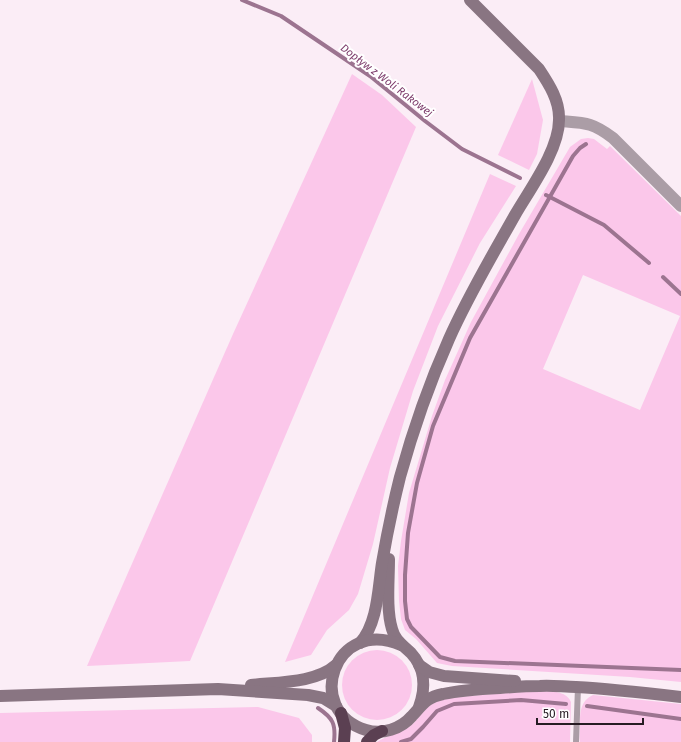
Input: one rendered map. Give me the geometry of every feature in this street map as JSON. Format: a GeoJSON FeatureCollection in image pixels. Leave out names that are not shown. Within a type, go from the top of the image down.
{"type":"FeatureCollection","features":[{"type":"Feature","properties":{"kind":"highway"},"geometry":{"type":"LineString","coordinates":[[339,710],[345,728],[344,742]]}},
{"type":"Feature","properties":{"kind":"highway"},"geometry":{"type":"LineString","coordinates":[[367,742],[374,735],[382,731]]}},
{"type":"Feature","properties":{"kind":"main road"},"geometry":{"type":"LineString","coordinates":[[339,710],[333,697],[332,675],[336,665],[346,652],[360,642],[367,633],[373,619],[382,562],[400,478],[421,408],[454,327],[476,284],[546,163],[555,142],[560,121],[554,96],[548,82],[539,69],[470,0]]}},
{"type":"Feature","properties":{"kind":"main road"},"geometry":{"type":"LineString","coordinates":[[388,534],[390,620],[394,635],[401,645]]}},
{"type":"Feature","properties":{"kind":"main road"},"geometry":{"type":"LineString","coordinates":[[218,689],[308,695],[329,700],[352,724],[360,728],[382,731],[397,728],[413,716],[422,698],[424,686],[419,665],[411,653],[401,645],[389,640],[380,639],[360,642]]}},
{"type":"Feature","properties":{"kind":"main road"},"geometry":{"type":"LineString","coordinates":[[0,696],[218,689],[309,678],[323,674],[336,665]]}},
{"type":"Feature","properties":{"kind":"main road"},"geometry":{"type":"LineString","coordinates":[[419,665],[430,672],[444,676],[504,680],[540,686]]}},
{"type":"Feature","properties":{"kind":"main road"},"geometry":{"type":"LineString","coordinates":[[418,707],[429,699],[444,694],[476,690],[540,686],[614,689],[681,697]]}},
{"type":"Feature","properties":{"kind":"street"},"geometry":{"type":"LineString","coordinates":[[560,121],[589,124],[602,129],[613,138],[681,206]]}},
{"type":"Feature","properties":{"kind":"lane"},"geometry":{"type":"LineString","coordinates":[[576,742],[578,687]]}},
{"type":"Feature","properties":{"kind":"shaded area"},"geometry":{"type":"Polygon","coordinates":[[[352,74],[382,95],[416,127],[190,661],[87,666],[233,334],[352,74]]]}},
{"type":"Feature","properties":{"kind":"shaded area"},"geometry":{"type":"Polygon","coordinates":[[[532,79],[543,120],[537,154],[529,170],[498,155],[532,79]]]}},
{"type":"Feature","properties":{"kind":"shaded area"},"geometry":{"type":"Polygon","coordinates":[[[581,139],[594,139],[607,149],[610,146],[681,216],[681,682],[630,677],[452,666],[437,663],[416,639],[405,630],[401,619],[398,566],[409,493],[432,416],[445,380],[471,322],[519,234],[570,147],[581,139]],[[583,275],[543,369],[640,410],[680,316],[583,275]]]}},
{"type":"Feature","properties":{"kind":"shaded area"},"geometry":{"type":"Polygon","coordinates":[[[490,174],[516,186],[480,243],[438,326],[413,391],[390,468],[373,544],[358,594],[349,610],[327,630],[311,655],[285,662],[490,174]]]}},
{"type":"Feature","properties":{"kind":"shaded area"},"geometry":{"type":"Polygon","coordinates":[[[377,650],[390,653],[402,660],[409,672],[412,685],[409,698],[402,710],[390,717],[377,720],[364,717],[352,710],[345,698],[342,685],[345,672],[352,660],[364,653],[377,650]]]}},
{"type":"Feature","properties":{"kind":"shaded area"},"geometry":{"type":"Polygon","coordinates":[[[527,691],[552,691],[568,697],[571,702],[570,742],[377,742],[409,727],[428,707],[443,699],[527,691]]]}},
{"type":"Feature","properties":{"kind":"shaded area"},"geometry":{"type":"Polygon","coordinates":[[[593,695],[681,704],[681,742],[580,742],[580,717],[583,704],[593,695]]]}},
{"type":"Feature","properties":{"kind":"shaded area"},"geometry":{"type":"Polygon","coordinates":[[[258,707],[299,718],[312,735],[312,742],[0,742],[0,713],[258,707]]]}},
{"type":"Feature","properties":{"kind":"waterway","name":"Dopływ z Woli Rakowej"},"geometry":{"type":"LineString","coordinates":[[242,0],[281,16],[370,76],[462,149],[520,178]]}},
{"type":"Feature","properties":{"kind":"waterway"},"geometry":{"type":"LineString","coordinates":[[586,144],[573,156],[470,338],[433,426],[417,483],[408,533],[405,575],[407,619],[411,627],[440,657],[455,661],[681,670]]}},
{"type":"Feature","properties":{"kind":"waterway","name":"Dopływ z Woli Rakowej"},"geometry":{"type":"LineString","coordinates":[[546,195],[604,225],[649,263]]}},
{"type":"Feature","properties":{"kind":"waterway","name":"Dopływ z Woli Rakowej"},"geometry":{"type":"LineString","coordinates":[[663,277],[681,294]]}},
{"type":"Feature","properties":{"kind":"waterway"},"geometry":{"type":"LineString","coordinates":[[401,742],[411,739],[437,711],[454,704],[521,700],[566,704]]}},
{"type":"Feature","properties":{"kind":"waterway"},"geometry":{"type":"LineString","coordinates":[[587,706],[681,719]]}},
{"type":"Feature","properties":{"kind":"waterway"},"geometry":{"type":"LineString","coordinates":[[318,708],[330,718],[334,726],[334,742]]}}]}
